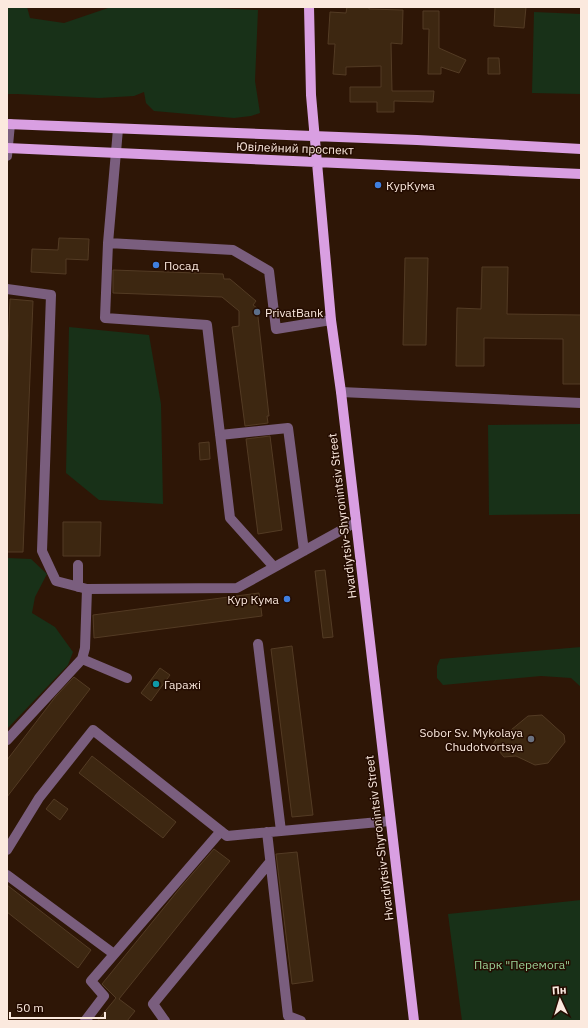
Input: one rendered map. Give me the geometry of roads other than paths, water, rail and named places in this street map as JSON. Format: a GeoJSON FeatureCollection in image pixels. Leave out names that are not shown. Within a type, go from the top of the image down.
{"type":"FeatureCollection","features":[{"type":"Feature","properties":{"kind":"main road","name":"Hvardiytsiv-Shyronintsiv Street"},"geometry":{"type":"LineString","coordinates":[[309,7],[310,95],[318,162],[331,320],[341,392],[414,1021]]}},
{"type":"Feature","properties":{"kind":"main road","name":"Ювілейний проспект"},"geometry":{"type":"LineString","coordinates":[[8,124],[581,148]]}},
{"type":"Feature","properties":{"kind":"main road","name":"Ювілейний проспект"},"geometry":{"type":"LineString","coordinates":[[7,151],[116,153],[581,174]]}},
{"type":"Feature","properties":{"kind":"lane"},"geometry":{"type":"LineString","coordinates":[[7,151],[8,124]]}},
{"type":"Feature","properties":{"kind":"lane"},"geometry":{"type":"LineString","coordinates":[[118,129],[108,243],[105,318],[207,325],[230,518],[274,567]]}},
{"type":"Feature","properties":{"kind":"lane"},"geometry":{"type":"LineString","coordinates":[[108,243],[234,250],[269,271],[276,329],[331,320]]}},
{"type":"Feature","properties":{"kind":"lane"},"geometry":{"type":"LineString","coordinates":[[7,289],[51,295],[42,551],[56,582],[83,588],[237,588],[356,522]]}},
{"type":"Feature","properties":{"kind":"lane"},"geometry":{"type":"LineString","coordinates":[[341,392],[581,403]]}},
{"type":"Feature","properties":{"kind":"lane"},"geometry":{"type":"LineString","coordinates":[[220,435],[288,428],[304,551]]}},
{"type":"Feature","properties":{"kind":"lane"},"geometry":{"type":"LineString","coordinates":[[7,740],[82,659],[86,648],[83,588],[78,565]]}},
{"type":"Feature","properties":{"kind":"lane"},"geometry":{"type":"LineString","coordinates":[[258,644],[281,831]]}},
{"type":"Feature","properties":{"kind":"lane"},"geometry":{"type":"LineString","coordinates":[[82,659],[127,678]]}},
{"type":"Feature","properties":{"kind":"lane"},"geometry":{"type":"LineString","coordinates":[[7,850],[38,798],[93,730],[227,836],[390,821]]}},
{"type":"Feature","properties":{"kind":"lane"},"geometry":{"type":"LineString","coordinates":[[86,1021],[104,996],[90,981],[221,831]]}},
{"type":"Feature","properties":{"kind":"lane"},"geometry":{"type":"LineString","coordinates":[[267,832],[288,1016],[301,1021]]}},
{"type":"Feature","properties":{"kind":"lane"},"geometry":{"type":"LineString","coordinates":[[165,1021],[153,1004],[270,862]]}},
{"type":"Feature","properties":{"kind":"lane"},"geometry":{"type":"LineString","coordinates":[[7,874],[114,954]]}},
{"type":"Feature","properties":{"kind":"place","name":"КурКума"},"geometry":{"type":"Point","coordinates":[378,185]}},
{"type":"Feature","properties":{"kind":"place","name":"Посад"},"geometry":{"type":"Point","coordinates":[156,265]}},
{"type":"Feature","properties":{"kind":"place","name":"PrivatBank"},"geometry":{"type":"Point","coordinates":[257,312]}},
{"type":"Feature","properties":{"kind":"place","name":"Кур Кума"},"geometry":{"type":"Point","coordinates":[287,599]}},
{"type":"Feature","properties":{"kind":"place","name":"Гаражі"},"geometry":{"type":"Point","coordinates":[156,684]}},
{"type":"Feature","properties":{"kind":"place","name":"Sobor Sv. Mykolaya Chudotvortsya"},"geometry":{"type":"Point","coordinates":[531,739]}},
{"type":"Feature","properties":{"kind":"park label","name":"Парк \"Перемога\""},"geometry":{"type":"Point","coordinates":[522,964]}}]}
